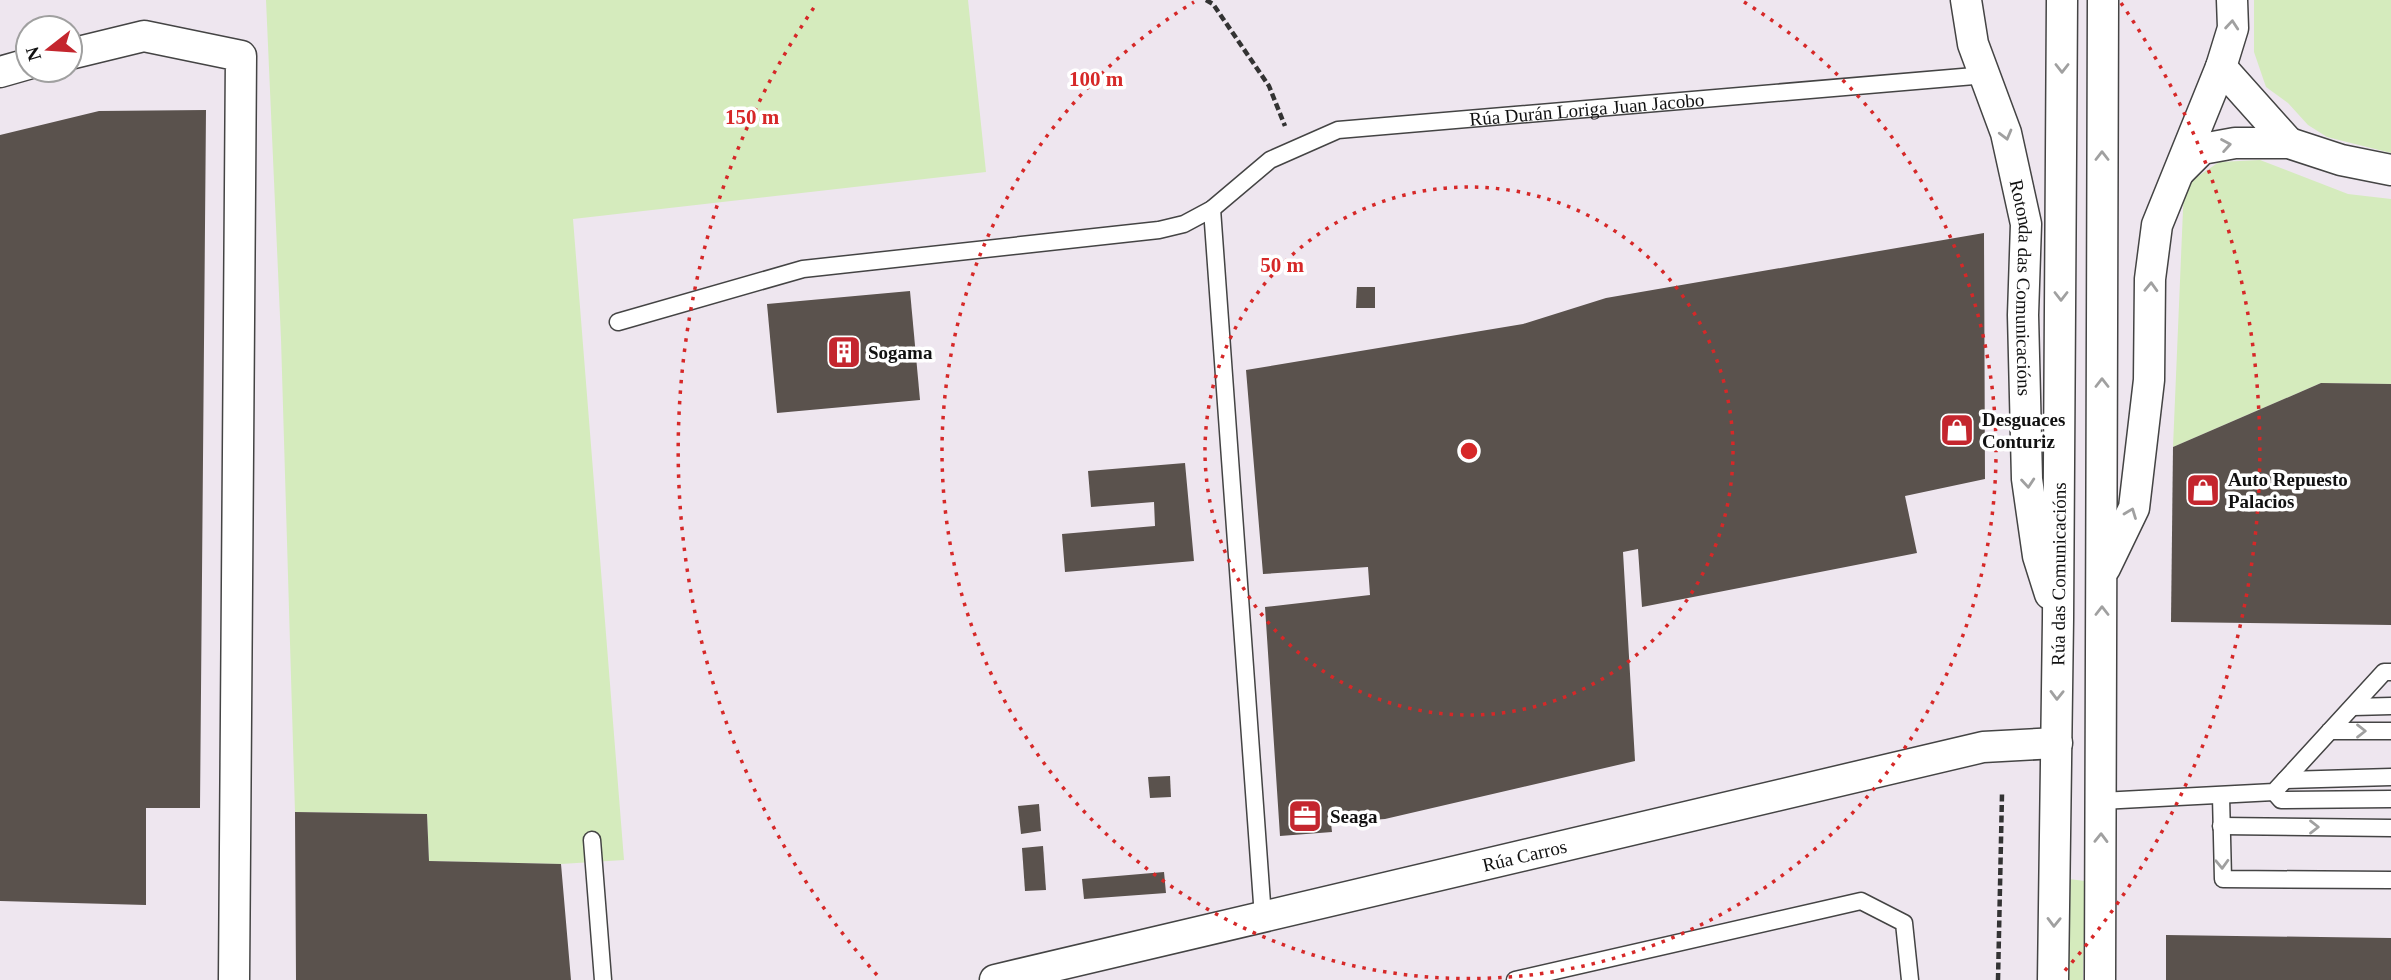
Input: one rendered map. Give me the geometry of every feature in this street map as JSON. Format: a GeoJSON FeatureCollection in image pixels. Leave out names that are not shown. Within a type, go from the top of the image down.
{"type":"FeatureCollection","features":[{"type":"Feature","properties":{"kind":"street","name":"Rotonda das Comunicacións"},"geometry":{"type":"LineString","coordinates":[[1966,0],[1973,44],[2006,133],[2026,224],[2023,315],[2027,479],[2038,556],[2058,619]]}},
{"type":"Feature","properties":{"kind":"street","name":"Rúa das Comunicacións"},"geometry":{"type":"LineString","coordinates":[[2053,980],[2062,0]]}},
{"type":"Feature","properties":{"kind":"street"},"geometry":{"type":"LineString","coordinates":[[2100,980],[2103,0]]}},
{"type":"Feature","properties":{"kind":"street"},"geometry":{"type":"LineString","coordinates":[[2102,575],[2134,508],[2149,380],[2150,279],[2157,225],[2221,67],[2234,28],[2232,0]]}},
{"type":"Feature","properties":{"kind":"street"},"geometry":{"type":"LineString","coordinates":[[84,51],[144,36],[241,56],[234,980]]}},
{"type":"Feature","properties":{"kind":"street"},"geometry":{"type":"LineString","coordinates":[[2221,67],[2289,144]]}},
{"type":"Feature","properties":{"kind":"street"},"geometry":{"type":"LineString","coordinates":[[2175,176],[2202,149],[2235,142],[2289,144],[2341,160],[2391,170]]}},
{"type":"Feature","properties":{"kind":"street","name":"Rúa Carros"},"geometry":{"type":"LineString","coordinates":[[995,980],[1983,747],[2057,743]]}},
{"type":"Feature","properties":{"kind":"lane","name":"Rúa Durán Loriga Juan Jacobo"},"geometry":{"type":"LineString","coordinates":[[618,322],[803,269],[1159,230],[1185,224],[1212,209],[1270,160],[1338,130],[1986,75]]}},
{"type":"Feature","properties":{"kind":"lane"},"geometry":{"type":"LineString","coordinates":[[1212,209],[1263,917]]}},
{"type":"Feature","properties":{"kind":"lane"},"geometry":{"type":"LineString","coordinates":[[2279,786],[2384,672],[2391,672]]}},
{"type":"Feature","properties":{"kind":"lane"},"geometry":{"type":"LineString","coordinates":[[2353,707],[2391,706]]}},
{"type":"Feature","properties":{"kind":"lane"},"geometry":{"type":"LineString","coordinates":[[2330,731],[2391,731]]}},
{"type":"Feature","properties":{"kind":"lane"},"geometry":{"type":"LineString","coordinates":[[2101,801],[2221,796],[2279,786],[2391,777]]}},
{"type":"Feature","properties":{"kind":"lane"},"geometry":{"type":"LineString","coordinates":[[2279,786],[2281,800],[2391,799]]}},
{"type":"Feature","properties":{"kind":"lane"},"geometry":{"type":"LineString","coordinates":[[2221,796],[2223,879],[2391,880]]}},
{"type":"Feature","properties":{"kind":"lane"},"geometry":{"type":"LineString","coordinates":[[2221,826],[2391,828]]}},
{"type":"Feature","properties":{"kind":"lane"},"geometry":{"type":"LineString","coordinates":[[592,840],[603,980]]}},
{"type":"Feature","properties":{"kind":"lane"},"geometry":{"type":"LineString","coordinates":[[1515,980],[1861,901],[1904,923],[1910,980]]}},
{"type":"Feature","properties":{"kind":"path"},"geometry":{"type":"LineString","coordinates":[[1206,0],[1213,4],[1269,86],[1294,149]]}},
{"type":"Feature","properties":{"kind":"path"},"geometry":{"type":"LineString","coordinates":[[1998,980],[2002,794]]}},
{"type":"Feature","properties":{"kind":"shaded area"},"geometry":{"type":"Polygon","coordinates":[[[0,0],[2391,0],[2391,980],[0,980],[0,0]]]}},
{"type":"Feature","properties":{"kind":"green space"},"geometry":{"type":"Polygon","coordinates":[[[266,0],[968,0],[986,172],[573,219],[624,860],[561,864],[429,861],[427,814],[295,812],[281,339],[266,0]]]}},
{"type":"Feature","properties":{"kind":"green space"},"geometry":{"type":"Polygon","coordinates":[[[2254,0],[2391,0],[2391,153],[2327,137],[2308,125],[2288,103],[2266,87],[2254,52],[2254,0]]]}},
{"type":"Feature","properties":{"kind":"green space"},"geometry":{"type":"Polygon","coordinates":[[[2260,160],[2348,194],[2391,199],[2391,384],[2321,383],[2173,447],[2184,186],[2219,162],[2260,160]]]}},
{"type":"Feature","properties":{"kind":"green space"},"geometry":{"type":"Polygon","coordinates":[[[2069,879],[2085,881],[2083,980],[2067,980],[2069,879]]]}},
{"type":"Feature","properties":{"kind":"building"},"geometry":{"type":"Polygon","coordinates":[[[206,110],[200,808],[146,808],[146,905],[0,901],[0,135],[99,111],[206,110]]]}},
{"type":"Feature","properties":{"kind":"building"},"geometry":{"type":"Polygon","coordinates":[[[1984,233],[1985,479],[1905,496],[1917,553],[1642,607],[1638,549],[1623,552],[1635,761],[1385,819],[1331,823],[1332,832],[1280,836],[1265,607],[1370,595],[1368,567],[1263,574],[1246,370],[1523,324],[1606,298],[1984,233]]]}},
{"type":"Feature","properties":{"kind":"building"},"geometry":{"type":"Polygon","coordinates":[[[1357,287],[1375,287],[1375,308],[1356,308],[1357,287]]]}},
{"type":"Feature","properties":{"kind":"building","name":"Sogama"},"geometry":{"type":"Polygon","coordinates":[[[910,291],[920,400],[777,413],[767,304],[910,291]]]}},
{"type":"Feature","properties":{"kind":"building"},"geometry":{"type":"Polygon","coordinates":[[[2321,383],[2391,384],[2391,625],[2171,622],[2173,447],[2321,383]]]}},
{"type":"Feature","properties":{"kind":"building"},"geometry":{"type":"Polygon","coordinates":[[[1185,463],[1194,561],[1065,572],[1062,534],[1155,526],[1154,502],[1091,507],[1088,471],[1185,463]]]}},
{"type":"Feature","properties":{"kind":"building"},"geometry":{"type":"Polygon","coordinates":[[[1170,776],[1171,797],[1150,798],[1148,777],[1170,776]]]}},
{"type":"Feature","properties":{"kind":"building"},"geometry":{"type":"Polygon","coordinates":[[[1039,804],[1041,831],[1021,834],[1018,806],[1039,804]]]}},
{"type":"Feature","properties":{"kind":"building"},"geometry":{"type":"Polygon","coordinates":[[[295,812],[427,814],[429,861],[561,864],[571,980],[296,980],[295,812]]]}},
{"type":"Feature","properties":{"kind":"building"},"geometry":{"type":"Polygon","coordinates":[[[1043,846],[1046,890],[1025,891],[1022,848],[1043,846]]]}},
{"type":"Feature","properties":{"kind":"building"},"geometry":{"type":"Polygon","coordinates":[[[1164,872],[1166,893],[1084,899],[1082,879],[1164,872]]]}},
{"type":"Feature","properties":{"kind":"building"},"geometry":{"type":"Polygon","coordinates":[[[2166,935],[2391,938],[2391,980],[2166,980],[2166,935]]]}},
{"type":"Feature","properties":{"kind":"place","name":"Sogama"},"geometry":{"type":"Point","coordinates":[844,352]}},
{"type":"Feature","properties":{"kind":"place","name":"Desguaces Conturiz"},"geometry":{"type":"Point","coordinates":[1957,430]}},
{"type":"Feature","properties":{"kind":"place","name":"Auto Repuesto Palacios"},"geometry":{"type":"Point","coordinates":[2203,490]}},
{"type":"Feature","properties":{"kind":"place","name":"Seaga"},"geometry":{"type":"Point","coordinates":[1305,816]}}]}
